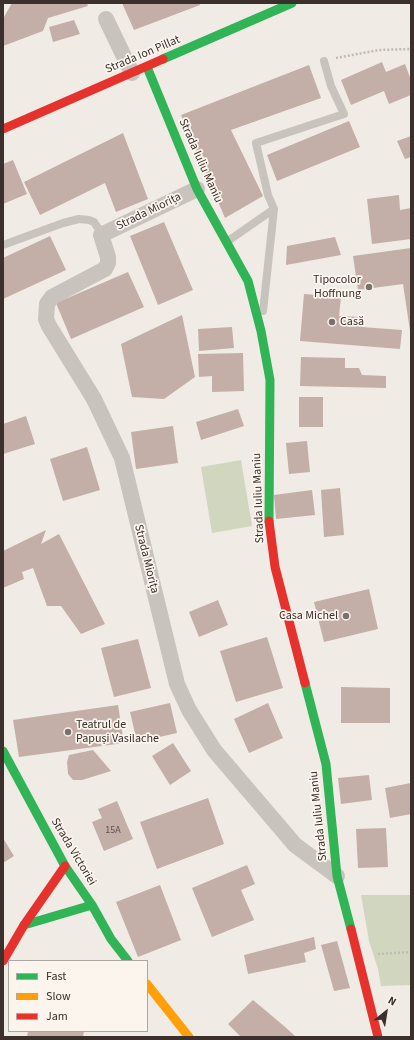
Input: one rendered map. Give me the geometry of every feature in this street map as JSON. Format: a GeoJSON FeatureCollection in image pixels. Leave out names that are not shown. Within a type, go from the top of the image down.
{"type":"FeatureCollection","features":[{"type":"Feature","properties":{"kind":"street","name":"Strada Ion Pillat"},"geometry":{"type":"LineString","coordinates":[[3,129],[292,3]]}},
{"type":"Feature","properties":{"kind":"street"},"geometry":{"type":"LineString","coordinates":[[106,19],[132,74]]}},
{"type":"Feature","properties":{"kind":"street","name":"Strada Iuliu Maniu"},"geometry":{"type":"LineString","coordinates":[[147,67],[197,189],[248,281],[261,331],[270,380],[269,522],[275,567],[326,764],[337,876],[378,1037]]}},
{"type":"Feature","properties":{"kind":"street","name":"Strada Miorița"},"geometry":{"type":"LineString","coordinates":[[197,189],[101,235],[108,257],[108,263],[105,269],[52,297],[47,304],[46,319],[94,400],[122,458],[177,684],[189,710],[214,750],[295,845],[337,876]]}},
{"type":"Feature","properties":{"kind":"street","name":"Strada Victoriei"},"geometry":{"type":"LineString","coordinates":[[3,751],[65,866],[92,905],[111,939],[127,960]]}},
{"type":"Feature","properties":{"kind":"street"},"geometry":{"type":"LineString","coordinates":[[3,961],[24,925],[65,866]]}},
{"type":"Feature","properties":{"kind":"street"},"geometry":{"type":"LineString","coordinates":[[24,925],[92,905]]}},
{"type":"Feature","properties":{"kind":"street"},"geometry":{"type":"LineString","coordinates":[[148,985],[189,1037]]}},
{"type":"Feature","properties":{"kind":"lane"},"geometry":{"type":"LineString","coordinates":[[261,331],[274,209],[268,195],[256,143],[344,114],[331,86],[324,61]]}},
{"type":"Feature","properties":{"kind":"lane"},"geometry":{"type":"LineString","coordinates":[[226,242],[274,209]]}},
{"type":"Feature","properties":{"kind":"lane","name":"Strada Miorița"},"geometry":{"type":"LineString","coordinates":[[3,245],[63,223],[79,219],[94,222],[101,235]]}},
{"type":"Feature","properties":{"kind":"path"},"geometry":{"type":"LineString","coordinates":[[324,61],[379,50],[411,49]]}},
{"type":"Feature","properties":{"kind":"path"},"geometry":{"type":"LineString","coordinates":[[358,956],[411,952]]}},
{"type":"Feature","properties":{"kind":"green space"},"geometry":{"type":"Polygon","coordinates":[[[241,460],[252,526],[212,533],[201,467],[241,460]]]}},
{"type":"Feature","properties":{"kind":"green space"},"geometry":{"type":"Polygon","coordinates":[[[361,895],[411,895],[411,985],[381,986],[378,969],[369,941],[361,895]]]}},
{"type":"Feature","properties":{"kind":"building"},"geometry":{"type":"Polygon","coordinates":[[[12,3],[87,3],[88,6],[48,18],[43,31],[3,46],[3,18],[12,3]]]}},
{"type":"Feature","properties":{"kind":"building"},"geometry":{"type":"Polygon","coordinates":[[[122,3],[199,3],[200,5],[134,30],[122,3]]]}},
{"type":"Feature","properties":{"kind":"building"},"geometry":{"type":"Polygon","coordinates":[[[74,20],[80,34],[53,42],[49,27],[74,20]]]}},
{"type":"Feature","properties":{"kind":"building"},"geometry":{"type":"Polygon","coordinates":[[[382,62],[386,72],[405,64],[411,80],[411,95],[389,104],[384,91],[351,105],[341,80],[382,62]]]}},
{"type":"Feature","properties":{"kind":"building"},"geometry":{"type":"Polygon","coordinates":[[[309,65],[321,98],[231,130],[263,196],[225,218],[181,115],[309,65]]]}},
{"type":"Feature","properties":{"kind":"building"},"geometry":{"type":"Polygon","coordinates":[[[349,121],[360,147],[277,181],[267,155],[349,121]]]}},
{"type":"Feature","properties":{"kind":"building"},"geometry":{"type":"Polygon","coordinates":[[[123,133],[148,199],[116,212],[105,183],[40,215],[24,182],[123,133]]]}},
{"type":"Feature","properties":{"kind":"building"},"geometry":{"type":"Polygon","coordinates":[[[411,136],[411,157],[405,159],[397,141],[411,136]]]}},
{"type":"Feature","properties":{"kind":"building"},"geometry":{"type":"Polygon","coordinates":[[[13,160],[27,194],[3,204],[3,164],[13,160]]]}},
{"type":"Feature","properties":{"kind":"building"},"geometry":{"type":"Polygon","coordinates":[[[399,195],[400,210],[411,208],[411,239],[372,244],[367,199],[399,195]]]}},
{"type":"Feature","properties":{"kind":"building"},"geometry":{"type":"Polygon","coordinates":[[[164,222],[193,290],[158,305],[130,236],[164,222]]]}},
{"type":"Feature","properties":{"kind":"building"},"geometry":{"type":"Polygon","coordinates":[[[50,236],[66,270],[3,299],[3,258],[50,236]]]}},
{"type":"Feature","properties":{"kind":"building"},"geometry":{"type":"Polygon","coordinates":[[[335,237],[341,255],[286,265],[287,246],[335,237]]]}},
{"type":"Feature","properties":{"kind":"building","name":"Tipocolor Hoffnung"},"geometry":{"type":"Polygon","coordinates":[[[411,248],[410,331],[403,284],[358,290],[353,256],[411,248]]]}},
{"type":"Feature","properties":{"kind":"building"},"geometry":{"type":"Polygon","coordinates":[[[128,272],[144,307],[71,339],[56,303],[128,272]]]}},
{"type":"Feature","properties":{"kind":"building","name":"Casă"},"geometry":{"type":"Polygon","coordinates":[[[304,294],[341,297],[339,316],[363,317],[362,327],[402,330],[400,349],[300,341],[304,294]]]}},
{"type":"Feature","properties":{"kind":"building"},"geometry":{"type":"Polygon","coordinates":[[[182,315],[195,377],[164,399],[132,397],[121,344],[182,315]]]}},
{"type":"Feature","properties":{"kind":"building"},"geometry":{"type":"Polygon","coordinates":[[[232,327],[234,348],[199,351],[198,329],[232,327]]]}},
{"type":"Feature","properties":{"kind":"building"},"geometry":{"type":"Polygon","coordinates":[[[243,353],[244,391],[212,392],[212,376],[199,377],[198,354],[243,353]]]}},
{"type":"Feature","properties":{"kind":"building"},"geometry":{"type":"Polygon","coordinates":[[[301,357],[345,358],[345,368],[359,368],[362,375],[386,376],[386,388],[300,386],[301,357]]]}},
{"type":"Feature","properties":{"kind":"building"},"geometry":{"type":"Polygon","coordinates":[[[299,397],[323,397],[323,427],[299,427],[299,397]]]}},
{"type":"Feature","properties":{"kind":"building"},"geometry":{"type":"Polygon","coordinates":[[[238,409],[244,426],[201,440],[196,422],[238,409]]]}},
{"type":"Feature","properties":{"kind":"building"},"geometry":{"type":"Polygon","coordinates":[[[26,416],[35,444],[3,454],[3,424],[26,416]]]}},
{"type":"Feature","properties":{"kind":"building"},"geometry":{"type":"Polygon","coordinates":[[[173,426],[178,463],[136,469],[131,432],[173,426]]]}},
{"type":"Feature","properties":{"kind":"building"},"geometry":{"type":"Polygon","coordinates":[[[307,441],[310,472],[289,474],[286,443],[307,441]]]}},
{"type":"Feature","properties":{"kind":"building"},"geometry":{"type":"Polygon","coordinates":[[[87,447],[100,490],[63,501],[50,459],[87,447]]]}},
{"type":"Feature","properties":{"kind":"building"},"geometry":{"type":"Polygon","coordinates":[[[340,488],[344,535],[324,537],[321,490],[340,488]]]}},
{"type":"Feature","properties":{"kind":"building"},"geometry":{"type":"Polygon","coordinates":[[[312,490],[315,515],[276,519],[274,495],[312,490]]]}},
{"type":"Feature","properties":{"kind":"building"},"geometry":{"type":"Polygon","coordinates":[[[46,530],[41,544],[59,534],[105,624],[81,634],[61,606],[47,606],[33,568],[22,572],[24,579],[3,588],[3,551],[46,530]]]}},
{"type":"Feature","properties":{"kind":"building","name":"Casa Michel"},"geometry":{"type":"Polygon","coordinates":[[[369,589],[378,629],[324,642],[314,602],[369,589]]]}},
{"type":"Feature","properties":{"kind":"building"},"geometry":{"type":"Polygon","coordinates":[[[218,600],[228,625],[199,637],[189,612],[218,600]]]}},
{"type":"Feature","properties":{"kind":"building"},"geometry":{"type":"Polygon","coordinates":[[[267,637],[283,688],[236,702],[220,651],[267,637]]]}},
{"type":"Feature","properties":{"kind":"building"},"geometry":{"type":"Polygon","coordinates":[[[138,639],[151,688],[114,697],[101,648],[138,639]]]}},
{"type":"Feature","properties":{"kind":"building"},"geometry":{"type":"Polygon","coordinates":[[[341,687],[390,688],[390,723],[341,723],[341,687]]]}},
{"type":"Feature","properties":{"kind":"building"},"geometry":{"type":"Polygon","coordinates":[[[170,703],[177,733],[137,742],[130,712],[170,703]]]}},
{"type":"Feature","properties":{"kind":"building"},"geometry":{"type":"Polygon","coordinates":[[[268,703],[283,738],[249,753],[234,719],[268,703]]]}},
{"type":"Feature","properties":{"kind":"building","name":"Teatrul de Papuși Vasilache"},"geometry":{"type":"Polygon","coordinates":[[[118,705],[124,743],[19,757],[13,720],[118,705]]]}},
{"type":"Feature","properties":{"kind":"building"},"geometry":{"type":"Polygon","coordinates":[[[173,743],[191,771],[170,785],[152,756],[173,743]]]}},
{"type":"Feature","properties":{"kind":"building"},"geometry":{"type":"Polygon","coordinates":[[[93,750],[111,771],[82,780],[73,780],[68,774],[67,762],[69,755],[93,750]]]}},
{"type":"Feature","properties":{"kind":"building"},"geometry":{"type":"Polygon","coordinates":[[[369,775],[372,800],[341,804],[338,778],[369,775]]]}},
{"type":"Feature","properties":{"kind":"building"},"geometry":{"type":"Polygon","coordinates":[[[411,783],[411,814],[390,818],[385,788],[411,783]]]}},
{"type":"Feature","properties":{"kind":"building"},"geometry":{"type":"Polygon","coordinates":[[[208,798],[224,844],[157,869],[140,822],[208,798]]]}},
{"type":"Feature","properties":{"kind":"building"},"geometry":{"type":"Polygon","coordinates":[[[117,801],[133,839],[104,851],[92,822],[102,818],[98,809],[117,801]]]}},
{"type":"Feature","properties":{"kind":"building"},"geometry":{"type":"Polygon","coordinates":[[[386,828],[388,867],[358,868],[356,829],[386,828]]]}},
{"type":"Feature","properties":{"kind":"building"},"geometry":{"type":"Polygon","coordinates":[[[3,838],[14,856],[3,863],[3,838]]]}},
{"type":"Feature","properties":{"kind":"building"},"geometry":{"type":"Polygon","coordinates":[[[247,865],[255,884],[241,890],[254,920],[212,937],[192,888],[247,865]]]}},
{"type":"Feature","properties":{"kind":"building"},"geometry":{"type":"Polygon","coordinates":[[[160,885],[181,940],[138,957],[116,902],[160,885]]]}},
{"type":"Feature","properties":{"kind":"building"},"geometry":{"type":"Polygon","coordinates":[[[314,937],[316,949],[304,953],[306,962],[248,974],[244,955],[314,937]]]}},
{"type":"Feature","properties":{"kind":"building"},"geometry":{"type":"Polygon","coordinates":[[[337,941],[350,988],[334,991],[321,945],[337,941]]]}},
{"type":"Feature","properties":{"kind":"building"},"geometry":{"type":"Polygon","coordinates":[[[253,1000],[296,1037],[241,1037],[228,1024],[253,1000]]]}},
{"type":"Feature","properties":{"kind":"building"},"geometry":{"type":"Polygon","coordinates":[[[28,1032],[84,1032],[83,1037],[27,1037],[28,1032]]]}},
{"type":"Feature","properties":{"kind":"traffic: fast"},"geometry":{"type":"LineString","coordinates":[[163,59],[292,3]]}},
{"type":"Feature","properties":{"kind":"traffic: fast"},"geometry":{"type":"LineString","coordinates":[[147,67],[197,189],[248,281],[261,331],[270,380],[269,521]]}},
{"type":"Feature","properties":{"kind":"traffic: fast"},"geometry":{"type":"LineString","coordinates":[[305,683],[326,764],[337,876],[351,929]]}},
{"type":"Feature","properties":{"kind":"traffic: fast"},"geometry":{"type":"LineString","coordinates":[[3,751],[65,866],[92,905],[111,939],[127,960]]}},
{"type":"Feature","properties":{"kind":"traffic: fast"},"geometry":{"type":"LineString","coordinates":[[24,925],[92,905]]}},
{"type":"Feature","properties":{"kind":"traffic: slow"},"geometry":{"type":"LineString","coordinates":[[148,985],[189,1037]]}},
{"type":"Feature","properties":{"kind":"traffic: jam"},"geometry":{"type":"LineString","coordinates":[[3,129],[163,59]]}},
{"type":"Feature","properties":{"kind":"traffic: jam"},"geometry":{"type":"LineString","coordinates":[[269,521],[275,567],[305,683]]}},
{"type":"Feature","properties":{"kind":"traffic: jam"},"geometry":{"type":"LineString","coordinates":[[3,961],[24,925],[65,866]]}},
{"type":"Feature","properties":{"kind":"traffic: jam"},"geometry":{"type":"LineString","coordinates":[[351,929],[378,1037]]}},
{"type":"Feature","properties":{"kind":"place","name":"Tipocolor Hoffnung"},"geometry":{"type":"Point","coordinates":[369,287]}},
{"type":"Feature","properties":{"kind":"place","name":"Casă"},"geometry":{"type":"Point","coordinates":[332,322]}},
{"type":"Feature","properties":{"kind":"place","name":"Casa Michel"},"geometry":{"type":"Point","coordinates":[346,616]}},
{"type":"Feature","properties":{"kind":"place","name":"Teatrul de Papuși Vasilache"},"geometry":{"type":"Point","coordinates":[68,732]}}]}
